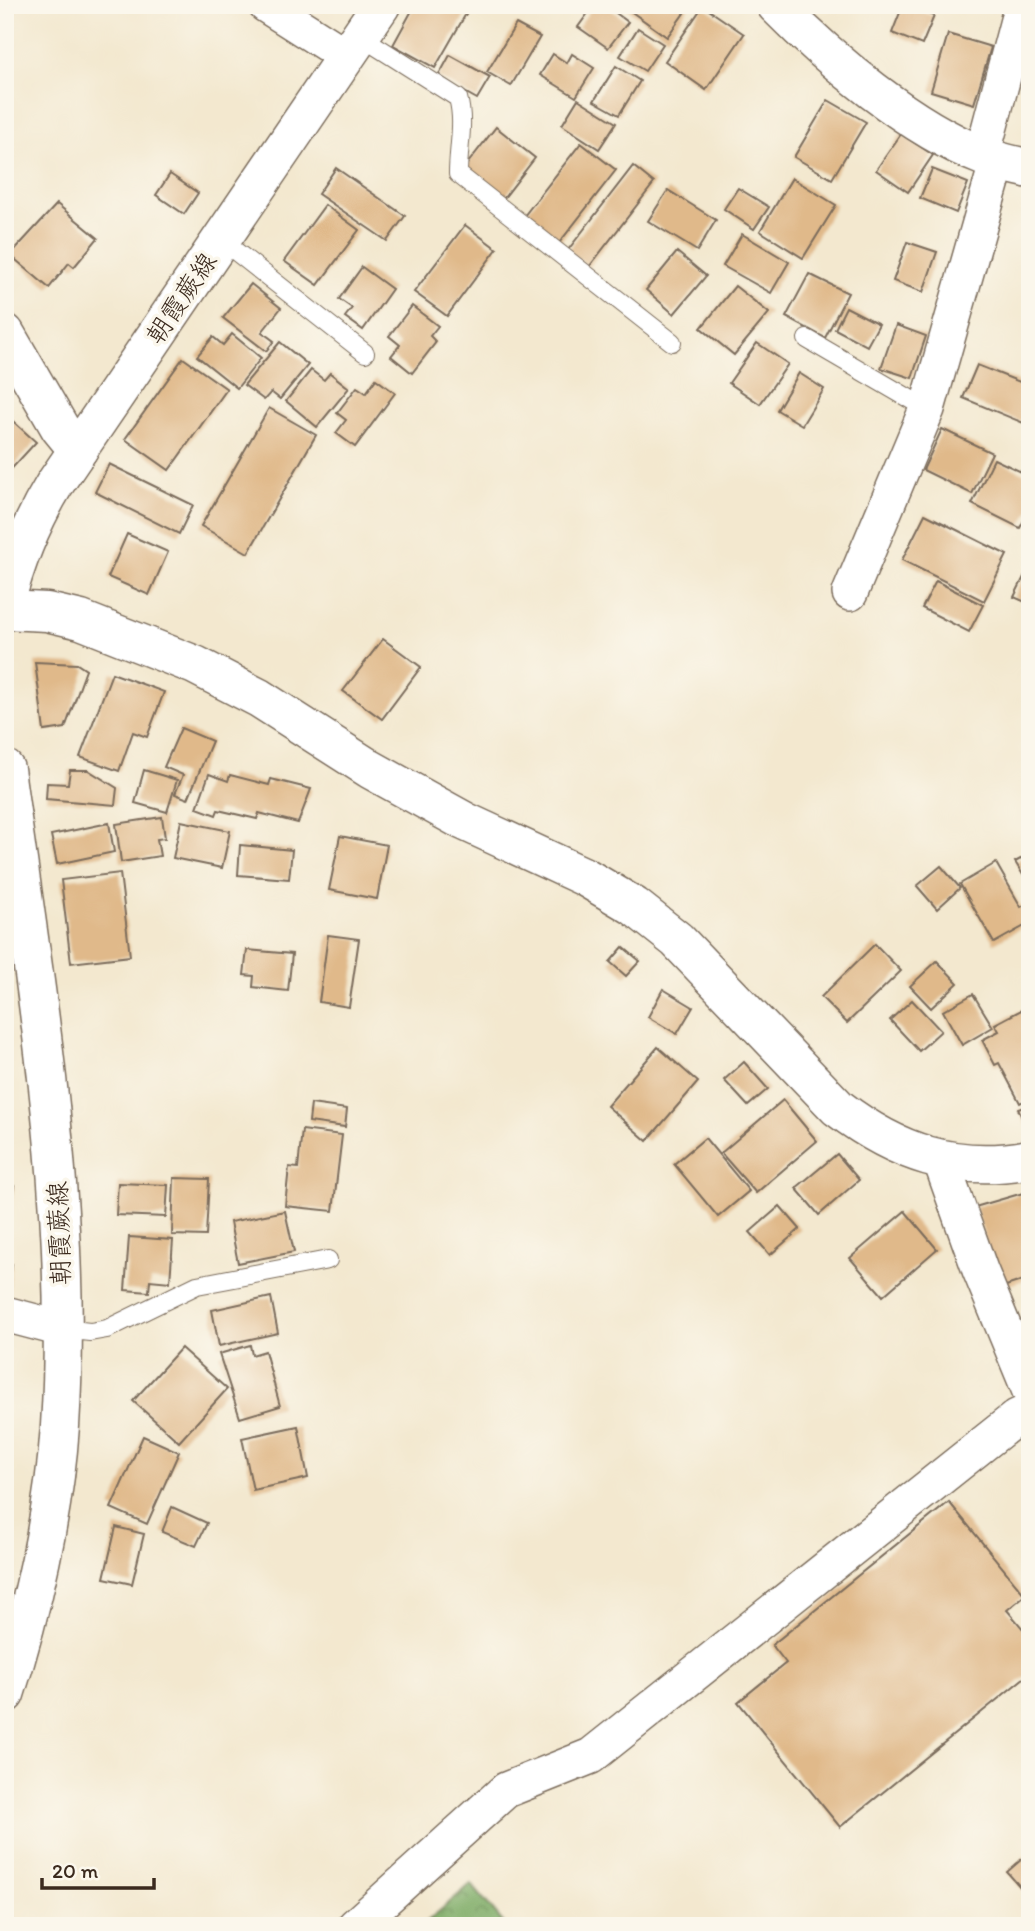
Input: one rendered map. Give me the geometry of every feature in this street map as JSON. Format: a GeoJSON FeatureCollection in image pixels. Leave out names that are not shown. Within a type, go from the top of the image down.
{"type":"FeatureCollection","features":[{"type":"Feature","properties":{"kind":"street"},"geometry":{"type":"LineString","coordinates":[[267,5],[362,32]]}},
{"type":"Feature","properties":{"kind":"street"},"geometry":{"type":"LineString","coordinates":[[776,5],[823,52],[881,96],[1003,162]]}},
{"type":"Feature","properties":{"kind":"street"},"geometry":{"type":"LineString","coordinates":[[850,593],[927,409],[1003,162],[1023,5]]}},
{"type":"Feature","properties":{"kind":"street","name":"朝霞蕨線"},"geometry":{"type":"LineString","coordinates":[[5,604],[16,560],[37,514],[362,32]]}},
{"type":"Feature","properties":{"kind":"street"},"geometry":{"type":"LineString","coordinates":[[5,333],[60,428],[78,450]]}},
{"type":"Feature","properties":{"kind":"street"},"geometry":{"type":"LineString","coordinates":[[5,610],[47,612],[81,620],[195,665],[260,698],[370,769],[431,803],[585,877],[634,906],[677,940],[838,1108],[864,1128],[941,1161],[982,1164],[1030,1159]]}},
{"type":"Feature","properties":{"kind":"street","name":"朝霞蕨線"},"geometry":{"type":"LineString","coordinates":[[5,769],[56,1150],[62,1329],[60,1427],[54,1477],[25,1623],[5,1695]]}},
{"type":"Feature","properties":{"kind":"street"},"geometry":{"type":"LineString","coordinates":[[941,1161],[980,1270],[1030,1391]]}},
{"type":"Feature","properties":{"kind":"street"},"geometry":{"type":"LineString","coordinates":[[5,1314],[62,1329]]}},
{"type":"Feature","properties":{"kind":"street"},"geometry":{"type":"LineString","coordinates":[[355,1926],[506,1790],[591,1756],[1017,1417],[1030,1411]]}},
{"type":"Feature","properties":{"kind":"lane"},"geometry":{"type":"LineString","coordinates":[[362,32],[458,98],[464,118],[458,145],[458,174],[672,342]]}},
{"type":"Feature","properties":{"kind":"lane"},"geometry":{"type":"LineString","coordinates":[[220,239],[365,353]]}},
{"type":"Feature","properties":{"kind":"lane"},"geometry":{"type":"LineString","coordinates":[[807,339],[927,409]]}},
{"type":"Feature","properties":{"kind":"lane"},"geometry":{"type":"LineString","coordinates":[[62,1329],[90,1332],[107,1329],[197,1285],[328,1259]]}},
{"type":"Feature","properties":{"kind":"green space"},"geometry":{"type":"Polygon","coordinates":[[[471,1884],[506,1926],[422,1926],[471,1884]]]}},
{"type":"Feature","properties":{"kind":"building"},"geometry":{"type":"Polygon","coordinates":[[[415,5],[471,5],[435,68],[393,45],[415,5]]]}},
{"type":"Feature","properties":{"kind":"building"},"geometry":{"type":"Polygon","coordinates":[[[594,5],[605,5],[628,22],[608,48],[578,27],[594,5]]]}},
{"type":"Feature","properties":{"kind":"building"},"geometry":{"type":"Polygon","coordinates":[[[622,5],[687,5],[689,6],[667,37],[622,5]]]}},
{"type":"Feature","properties":{"kind":"building"},"geometry":{"type":"Polygon","coordinates":[[[903,5],[934,16],[922,45],[892,33],[903,5]]]}},
{"type":"Feature","properties":{"kind":"building"},"geometry":{"type":"Polygon","coordinates":[[[703,6],[744,34],[706,90],[665,61],[703,6]]]}},
{"type":"Feature","properties":{"kind":"building"},"geometry":{"type":"Polygon","coordinates":[[[516,24],[540,37],[511,86],[487,72],[516,24]]]}},
{"type":"Feature","properties":{"kind":"building"},"geometry":{"type":"Polygon","coordinates":[[[638,28],[663,44],[645,71],[620,56],[638,28]]]}},
{"type":"Feature","properties":{"kind":"building"},"geometry":{"type":"Polygon","coordinates":[[[948,34],[991,47],[974,104],[931,91],[948,34]]]}},
{"type":"Feature","properties":{"kind":"building"},"geometry":{"type":"Polygon","coordinates":[[[553,54],[567,63],[572,54],[594,68],[576,97],[540,75],[553,54]]]}},
{"type":"Feature","properties":{"kind":"building"},"geometry":{"type":"Polygon","coordinates":[[[450,55],[490,77],[477,99],[438,77],[450,55]]]}},
{"type":"Feature","properties":{"kind":"building"},"geometry":{"type":"Polygon","coordinates":[[[616,66],[640,81],[619,115],[594,101],[616,66]]]}},
{"type":"Feature","properties":{"kind":"building"},"geometry":{"type":"Polygon","coordinates":[[[578,99],[616,123],[599,149],[562,125],[578,99]]]}},
{"type":"Feature","properties":{"kind":"building"},"geometry":{"type":"Polygon","coordinates":[[[828,100],[866,122],[832,179],[794,157],[828,100]]]}},
{"type":"Feature","properties":{"kind":"building"},"geometry":{"type":"Polygon","coordinates":[[[496,127],[535,158],[500,203],[461,172],[496,127]]]}},
{"type":"Feature","properties":{"kind":"building"},"geometry":{"type":"Polygon","coordinates":[[[901,134],[933,155],[908,192],[876,170],[901,134]]]}},
{"type":"Feature","properties":{"kind":"building"},"geometry":{"type":"Polygon","coordinates":[[[581,143],[616,170],[559,243],[524,216],[581,143]]]}},
{"type":"Feature","properties":{"kind":"building"},"geometry":{"type":"Polygon","coordinates":[[[633,166],[654,183],[589,267],[568,250],[633,166]]]}},
{"type":"Feature","properties":{"kind":"building"},"geometry":{"type":"Polygon","coordinates":[[[336,168],[405,216],[387,241],[318,194],[336,168]]]}},
{"type":"Feature","properties":{"kind":"building"},"geometry":{"type":"Polygon","coordinates":[[[932,169],[968,183],[956,213],[920,198],[932,169]]]}},
{"type":"Feature","properties":{"kind":"building"},"geometry":{"type":"Polygon","coordinates":[[[170,174],[198,193],[184,214],[156,195],[170,174]]]}},
{"type":"Feature","properties":{"kind":"building"},"geometry":{"type":"Polygon","coordinates":[[[792,178],[836,205],[803,258],[760,231],[792,178]]]}},
{"type":"Feature","properties":{"kind":"building"},"geometry":{"type":"Polygon","coordinates":[[[738,188],[769,207],[754,229],[724,209],[738,188]]]}},
{"type":"Feature","properties":{"kind":"building"},"geometry":{"type":"Polygon","coordinates":[[[668,190],[716,220],[697,251],[648,221],[668,190]]]}},
{"type":"Feature","properties":{"kind":"building"},"geometry":{"type":"Polygon","coordinates":[[[57,204],[98,238],[74,267],[69,263],[49,288],[10,255],[57,204]]]}},
{"type":"Feature","properties":{"kind":"building"},"geometry":{"type":"Polygon","coordinates":[[[325,205],[359,230],[318,285],[284,261],[325,205]]]}},
{"type":"Feature","properties":{"kind":"building"},"geometry":{"type":"Polygon","coordinates":[[[465,225],[497,249],[447,316],[414,292],[465,225]]]}},
{"type":"Feature","properties":{"kind":"building"},"geometry":{"type":"Polygon","coordinates":[[[742,234],[789,262],[771,293],[723,266],[742,234]]]}},
{"type":"Feature","properties":{"kind":"building"},"geometry":{"type":"Polygon","coordinates":[[[907,242],[937,252],[923,292],[893,281],[907,242]]]}},
{"type":"Feature","properties":{"kind":"building"},"geometry":{"type":"Polygon","coordinates":[[[677,252],[706,276],[674,314],[646,290],[677,252]]]}},
{"type":"Feature","properties":{"kind":"building"},"geometry":{"type":"Polygon","coordinates":[[[362,267],[392,289],[363,330],[345,317],[352,308],[339,299],[362,267]]]}},
{"type":"Feature","properties":{"kind":"building"},"geometry":{"type":"Polygon","coordinates":[[[809,274],[848,293],[825,338],[786,317],[809,274]]]}},
{"type":"Feature","properties":{"kind":"building"},"geometry":{"type":"Polygon","coordinates":[[[251,284],[281,308],[262,332],[274,341],[266,351],[223,318],[251,284]]]}},
{"type":"Feature","properties":{"kind":"building"},"geometry":{"type":"Polygon","coordinates":[[[735,286],[769,313],[734,355],[701,328],[735,286]]]}},
{"type":"Feature","properties":{"kind":"building"},"geometry":{"type":"Polygon","coordinates":[[[412,306],[438,326],[430,336],[436,342],[412,373],[391,356],[400,345],[389,336],[412,306]]]}},
{"type":"Feature","properties":{"kind":"building"},"geometry":{"type":"Polygon","coordinates":[[[846,307],[879,324],[867,346],[835,329],[846,307]]]}},
{"type":"Feature","properties":{"kind":"building"},"geometry":{"type":"Polygon","coordinates":[[[896,325],[926,336],[912,378],[881,368],[896,325]]]}},
{"type":"Feature","properties":{"kind":"building"},"geometry":{"type":"Polygon","coordinates":[[[232,334],[261,358],[237,388],[197,356],[213,337],[223,345],[232,334]]]}},
{"type":"Feature","properties":{"kind":"building"},"geometry":{"type":"Polygon","coordinates":[[[280,342],[308,365],[280,399],[271,392],[264,400],[244,385],[280,342]]]}},
{"type":"Feature","properties":{"kind":"building"},"geometry":{"type":"Polygon","coordinates":[[[757,343],[788,364],[760,404],[729,383],[757,343]]]}},
{"type":"Feature","properties":{"kind":"building"},"geometry":{"type":"Polygon","coordinates":[[[183,358],[227,389],[169,470],[125,439],[183,358]]]}},
{"type":"Feature","properties":{"kind":"building"},"geometry":{"type":"Polygon","coordinates":[[[977,365],[1030,386],[1030,415],[1026,424],[963,398],[977,365]]]}},
{"type":"Feature","properties":{"kind":"building"},"geometry":{"type":"Polygon","coordinates":[[[311,370],[324,380],[330,373],[349,388],[317,427],[286,401],[311,370]]]}},
{"type":"Feature","properties":{"kind":"building"},"geometry":{"type":"Polygon","coordinates":[[[799,373],[824,389],[802,425],[777,410],[799,373]]]}},
{"type":"Feature","properties":{"kind":"building"},"geometry":{"type":"Polygon","coordinates":[[[376,379],[395,393],[355,447],[336,433],[346,420],[337,413],[357,387],[366,393],[376,379]]]}},
{"type":"Feature","properties":{"kind":"building"},"geometry":{"type":"Polygon","coordinates":[[[269,408],[316,435],[248,553],[201,526],[269,408]]]}},
{"type":"Feature","properties":{"kind":"building"},"geometry":{"type":"Polygon","coordinates":[[[5,414],[36,442],[5,476],[5,414]]]}},
{"type":"Feature","properties":{"kind":"building"},"geometry":{"type":"Polygon","coordinates":[[[942,429],[992,453],[972,494],[923,470],[942,429]]]}},
{"type":"Feature","properties":{"kind":"building"},"geometry":{"type":"Polygon","coordinates":[[[994,459],[1030,476],[1030,509],[1020,528],[972,504],[994,459]]]}},
{"type":"Feature","properties":{"kind":"building"},"geometry":{"type":"Polygon","coordinates":[[[109,464],[193,505],[179,534],[95,492],[109,464]]]}},
{"type":"Feature","properties":{"kind":"building"},"geometry":{"type":"Polygon","coordinates":[[[925,514],[1007,555],[984,601],[902,560],[925,514]]]}},
{"type":"Feature","properties":{"kind":"building"},"geometry":{"type":"Polygon","coordinates":[[[127,534],[168,552],[149,595],[108,577],[127,534]]]}},
{"type":"Feature","properties":{"kind":"building"},"geometry":{"type":"Polygon","coordinates":[[[1030,565],[1030,604],[1014,597],[1030,565]]]}},
{"type":"Feature","properties":{"kind":"building"},"geometry":{"type":"Polygon","coordinates":[[[936,581],[983,605],[969,632],[922,608],[936,581]]]}},
{"type":"Feature","properties":{"kind":"building"},"geometry":{"type":"Polygon","coordinates":[[[383,639],[421,667],[382,719],[343,691],[383,639]]]}},
{"type":"Feature","properties":{"kind":"building"},"geometry":{"type":"Polygon","coordinates":[[[35,662],[77,664],[86,670],[65,728],[44,731],[35,662]]]}},
{"type":"Feature","properties":{"kind":"building"},"geometry":{"type":"Polygon","coordinates":[[[112,673],[164,692],[147,737],[133,732],[119,771],[80,757],[112,673]]]}},
{"type":"Feature","properties":{"kind":"building"},"geometry":{"type":"Polygon","coordinates":[[[181,728],[212,741],[188,799],[175,794],[183,775],[164,767],[181,728]]]}},
{"type":"Feature","properties":{"kind":"building"},"geometry":{"type":"Polygon","coordinates":[[[70,770],[88,770],[117,788],[115,805],[46,799],[47,783],[68,784],[70,770]]]}},
{"type":"Feature","properties":{"kind":"building"},"geometry":{"type":"Polygon","coordinates":[[[144,770],[177,780],[167,812],[135,803],[144,770]]]}},
{"type":"Feature","properties":{"kind":"building"},"geometry":{"type":"Polygon","coordinates":[[[209,774],[228,781],[230,775],[269,785],[271,779],[311,789],[298,823],[259,813],[257,819],[218,810],[216,815],[197,808],[209,774]]]}},
{"type":"Feature","properties":{"kind":"building"},"geometry":{"type":"Polygon","coordinates":[[[162,817],[165,838],[157,839],[160,856],[121,862],[116,824],[162,817]]]}},
{"type":"Feature","properties":{"kind":"building"},"geometry":{"type":"Polygon","coordinates":[[[181,821],[230,831],[222,868],[173,858],[181,821]]]}},
{"type":"Feature","properties":{"kind":"building"},"geometry":{"type":"Polygon","coordinates":[[[109,823],[114,852],[57,864],[51,835],[109,823]]]}},
{"type":"Feature","properties":{"kind":"building"},"geometry":{"type":"Polygon","coordinates":[[[340,836],[387,845],[377,899],[329,890],[340,836]]]}},
{"type":"Feature","properties":{"kind":"building"},"geometry":{"type":"Polygon","coordinates":[[[240,845],[292,850],[289,879],[238,875],[240,845]]]}},
{"type":"Feature","properties":{"kind":"building"},"geometry":{"type":"Polygon","coordinates":[[[1030,854],[1030,886],[1015,862],[1030,854]]]}},
{"type":"Feature","properties":{"kind":"building"},"geometry":{"type":"Polygon","coordinates":[[[996,863],[1021,907],[1030,902],[1030,923],[994,943],[960,884],[996,863]]]}},
{"type":"Feature","properties":{"kind":"building"},"geometry":{"type":"Polygon","coordinates":[[[941,866],[960,888],[937,909],[917,886],[941,866]]]}},
{"type":"Feature","properties":{"kind":"building"},"geometry":{"type":"Polygon","coordinates":[[[120,873],[130,956],[71,963],[61,880],[120,873]]]}},
{"type":"Feature","properties":{"kind":"building"},"geometry":{"type":"Polygon","coordinates":[[[328,935],[359,939],[349,1007],[319,1002],[328,935]]]}},
{"type":"Feature","properties":{"kind":"building"},"geometry":{"type":"Polygon","coordinates":[[[875,944],[901,971],[847,1023],[821,997],[875,944]]]}},
{"type":"Feature","properties":{"kind":"building"},"geometry":{"type":"Polygon","coordinates":[[[623,947],[640,961],[626,976],[610,962],[623,947]]]}},
{"type":"Feature","properties":{"kind":"building"},"geometry":{"type":"Polygon","coordinates":[[[247,950],[292,954],[288,991],[253,987],[254,976],[244,975],[247,950]]]}},
{"type":"Feature","properties":{"kind":"building"},"geometry":{"type":"Polygon","coordinates":[[[937,961],[958,983],[931,1008],[910,986],[937,961]]]}},
{"type":"Feature","properties":{"kind":"building"},"geometry":{"type":"Polygon","coordinates":[[[663,989],[693,1007],[677,1034],[648,1017],[663,989]]]}},
{"type":"Feature","properties":{"kind":"building"},"geometry":{"type":"Polygon","coordinates":[[[973,994],[993,1027],[962,1045],[943,1011],[973,994]]]}},
{"type":"Feature","properties":{"kind":"building"},"geometry":{"type":"Polygon","coordinates":[[[912,1000],[941,1031],[919,1051],[890,1020],[912,1000]]]}},
{"type":"Feature","properties":{"kind":"building"},"geometry":{"type":"Polygon","coordinates":[[[1025,1008],[1030,1017],[1030,1098],[1020,1103],[999,1063],[995,1065],[982,1040],[999,1031],[995,1024],[1025,1008]]]}},
{"type":"Feature","properties":{"kind":"building"},"geometry":{"type":"Polygon","coordinates":[[[658,1047],[698,1082],[647,1141],[607,1106],[658,1047]]]}},
{"type":"Feature","properties":{"kind":"building"},"geometry":{"type":"Polygon","coordinates":[[[744,1062],[768,1089],[748,1106],[724,1080],[744,1062]]]}},
{"type":"Feature","properties":{"kind":"building"},"geometry":{"type":"Polygon","coordinates":[[[783,1100],[817,1141],[756,1193],[721,1153],[783,1100]]]}},
{"type":"Feature","properties":{"kind":"building"},"geometry":{"type":"Polygon","coordinates":[[[311,1104],[347,1109],[345,1127],[309,1122],[311,1104]]]}},
{"type":"Feature","properties":{"kind":"building"},"geometry":{"type":"Polygon","coordinates":[[[1030,1105],[1030,1125],[1026,1126],[1018,1109],[1030,1105]]]}},
{"type":"Feature","properties":{"kind":"building"},"geometry":{"type":"Polygon","coordinates":[[[302,1130],[342,1135],[333,1211],[285,1206],[289,1167],[298,1168],[302,1130]]]}},
{"type":"Feature","properties":{"kind":"building"},"geometry":{"type":"Polygon","coordinates":[[[705,1138],[749,1191],[718,1217],[674,1164],[705,1138]]]}},
{"type":"Feature","properties":{"kind":"building"},"geometry":{"type":"Polygon","coordinates":[[[837,1154],[859,1180],[819,1215],[796,1188],[837,1154]]]}},
{"type":"Feature","properties":{"kind":"building"},"geometry":{"type":"Polygon","coordinates":[[[174,1178],[209,1179],[206,1236],[172,1235],[174,1178]]]}},
{"type":"Feature","properties":{"kind":"building"},"geometry":{"type":"Polygon","coordinates":[[[118,1183],[168,1185],[166,1217],[116,1215],[118,1183]]]}},
{"type":"Feature","properties":{"kind":"building"},"geometry":{"type":"Polygon","coordinates":[[[5,1185],[14,1186],[7,1230],[5,1230],[5,1185]]]}},
{"type":"Feature","properties":{"kind":"building"},"geometry":{"type":"Polygon","coordinates":[[[1030,1191],[1030,1278],[1000,1288],[975,1207],[1030,1191]]]}},
{"type":"Feature","properties":{"kind":"building"},"geometry":{"type":"Polygon","coordinates":[[[780,1206],[800,1229],[770,1255],[750,1232],[780,1206]]]}},
{"type":"Feature","properties":{"kind":"building"},"geometry":{"type":"Polygon","coordinates":[[[285,1211],[294,1252],[238,1263],[230,1222],[285,1211]]]}},
{"type":"Feature","properties":{"kind":"building"},"geometry":{"type":"Polygon","coordinates":[[[905,1211],[937,1249],[883,1296],[850,1258],[905,1211]]]}},
{"type":"Feature","properties":{"kind":"building"},"geometry":{"type":"Polygon","coordinates":[[[129,1237],[173,1240],[170,1282],[150,1280],[149,1292],[125,1290],[129,1237]]]}},
{"type":"Feature","properties":{"kind":"building"},"geometry":{"type":"Polygon","coordinates":[[[5,1263],[12,1264],[8,1295],[5,1294],[5,1263]]]}},
{"type":"Feature","properties":{"kind":"building"},"geometry":{"type":"Polygon","coordinates":[[[271,1297],[278,1333],[219,1346],[212,1310],[271,1297]]]}},
{"type":"Feature","properties":{"kind":"building"},"geometry":{"type":"Polygon","coordinates":[[[250,1345],[252,1355],[265,1351],[280,1406],[240,1418],[219,1354],[250,1345]]]}},
{"type":"Feature","properties":{"kind":"building"},"geometry":{"type":"Polygon","coordinates":[[[181,1348],[227,1389],[179,1442],[133,1401],[181,1348]]]}},
{"type":"Feature","properties":{"kind":"building"},"geometry":{"type":"Polygon","coordinates":[[[298,1426],[308,1478],[253,1490],[242,1438],[298,1426]]]}},
{"type":"Feature","properties":{"kind":"building"},"geometry":{"type":"Polygon","coordinates":[[[143,1436],[179,1452],[147,1524],[111,1508],[143,1436]]]}},
{"type":"Feature","properties":{"kind":"building"},"geometry":{"type":"Polygon","coordinates":[[[949,1502],[1025,1595],[1007,1610],[1030,1637],[1030,1673],[840,1827],[738,1702],[786,1663],[772,1645],[949,1502]]]}},
{"type":"Feature","properties":{"kind":"building"},"geometry":{"type":"Polygon","coordinates":[[[172,1507],[207,1523],[196,1546],[162,1532],[172,1507]]]}},
{"type":"Feature","properties":{"kind":"building"},"geometry":{"type":"Polygon","coordinates":[[[116,1527],[144,1534],[132,1584],[104,1578],[116,1527]]]}},
{"type":"Feature","properties":{"kind":"building"},"geometry":{"type":"Polygon","coordinates":[[[1030,1852],[1030,1898],[1007,1872],[1030,1852]]]}}]}
